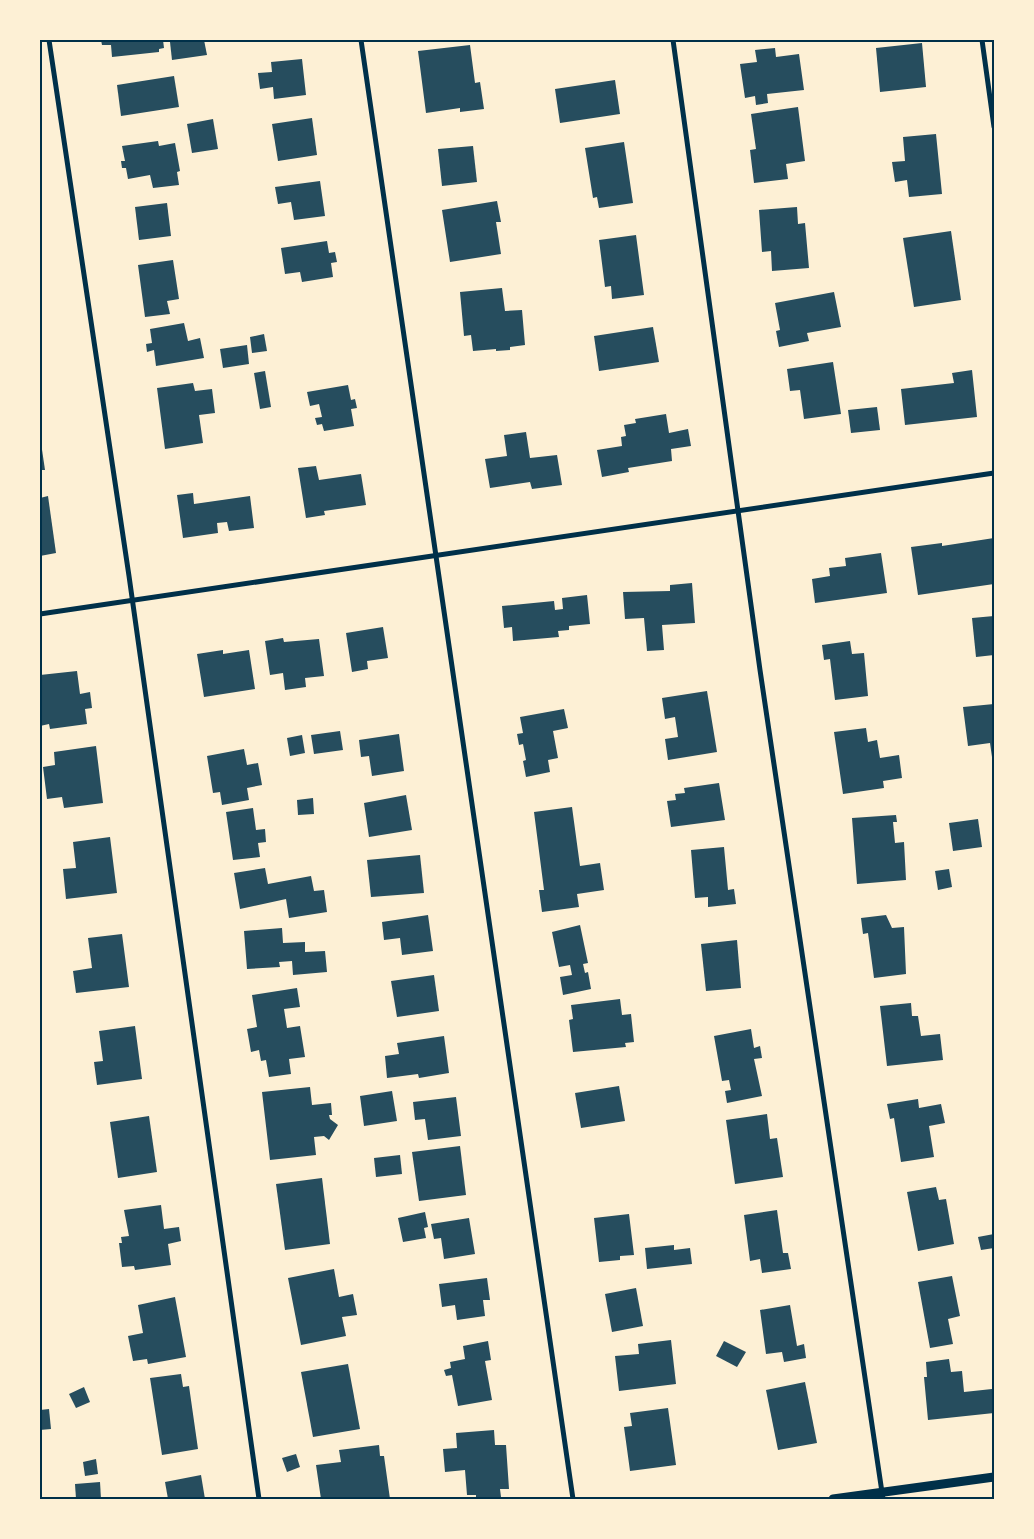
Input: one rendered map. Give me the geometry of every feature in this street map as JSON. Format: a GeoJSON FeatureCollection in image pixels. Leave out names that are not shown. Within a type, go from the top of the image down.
{"type":"FeatureCollection","features":[{"type":"Feature","properties":{"kind":"street"},"geometry":{"type":"LineString","coordinates":[[49,40],[132,600],[259,1499]]}},
{"type":"Feature","properties":{"kind":"street"},"geometry":{"type":"LineString","coordinates":[[362,40],[435,558],[573,1499]]}},
{"type":"Feature","properties":{"kind":"street"},"geometry":{"type":"LineString","coordinates":[[673,40],[740,511],[763,689],[882,1495]]}},
{"type":"Feature","properties":{"kind":"street"},"geometry":{"type":"LineString","coordinates":[[982,40],[994,127]]}},
{"type":"Feature","properties":{"kind":"street"},"geometry":{"type":"LineString","coordinates":[[40,614],[435,558],[994,473]]}},
{"type":"Feature","properties":{"kind":"street"},"geometry":{"type":"LineString","coordinates":[[833,1499],[882,1495],[994,1477]]}},
{"type":"Feature","properties":{"kind":"building"},"geometry":{"type":"Polygon","coordinates":[[[101,40],[163,40],[164,48],[159,49],[159,52],[112,57],[111,45],[102,45],[101,40]]]}},
{"type":"Feature","properties":{"kind":"building"},"geometry":{"type":"Polygon","coordinates":[[[204,40],[207,55],[172,60],[170,42],[204,40]]]}},
{"type":"Feature","properties":{"kind":"building"},"geometry":{"type":"Polygon","coordinates":[[[922,43],[926,87],[880,92],[876,48],[922,43]]]}},
{"type":"Feature","properties":{"kind":"building"},"geometry":{"type":"Polygon","coordinates":[[[470,45],[475,83],[480,82],[484,109],[460,112],[460,108],[426,113],[418,51],[470,45]]]}},
{"type":"Feature","properties":{"kind":"building"},"geometry":{"type":"Polygon","coordinates":[[[775,48],[776,57],[799,54],[804,90],[767,94],[768,103],[756,105],[755,96],[745,98],[740,64],[757,62],[755,50],[775,48]]]}},
{"type":"Feature","properties":{"kind":"building"},"geometry":{"type":"Polygon","coordinates":[[[302,59],[306,95],[274,99],[273,87],[260,89],[258,73],[272,72],[271,62],[302,59]]]}},
{"type":"Feature","properties":{"kind":"building"},"geometry":{"type":"Polygon","coordinates":[[[174,76],[179,107],[121,116],[117,85],[174,76]]]}},
{"type":"Feature","properties":{"kind":"building"},"geometry":{"type":"Polygon","coordinates":[[[615,80],[620,114],[560,123],[555,89],[615,80]]]}},
{"type":"Feature","properties":{"kind":"building"},"geometry":{"type":"Polygon","coordinates":[[[798,107],[805,161],[786,164],[788,179],[754,183],[750,150],[756,149],[751,114],[798,107]]]}},
{"type":"Feature","properties":{"kind":"building"},"geometry":{"type":"Polygon","coordinates":[[[312,118],[317,155],[278,161],[272,124],[312,118]]]}},
{"type":"Feature","properties":{"kind":"building"},"geometry":{"type":"Polygon","coordinates":[[[213,119],[218,149],[192,153],[187,124],[213,119]]]}},
{"type":"Feature","properties":{"kind":"building"},"geometry":{"type":"Polygon","coordinates":[[[936,134],[942,194],[909,197],[907,180],[895,182],[892,162],[905,161],[903,137],[936,134]]]}},
{"type":"Feature","properties":{"kind":"building"},"geometry":{"type":"Polygon","coordinates":[[[158,141],[159,146],[175,143],[180,171],[177,172],[179,185],[153,188],[150,175],[128,179],[126,168],[122,168],[121,161],[125,161],[122,146],[158,141]]]}},
{"type":"Feature","properties":{"kind":"building"},"geometry":{"type":"Polygon","coordinates":[[[624,142],[633,203],[599,208],[597,197],[593,198],[585,148],[624,142]]]}},
{"type":"Feature","properties":{"kind":"building"},"geometry":{"type":"Polygon","coordinates":[[[473,146],[477,182],[442,186],[438,149],[473,146]]]}},
{"type":"Feature","properties":{"kind":"building"},"geometry":{"type":"Polygon","coordinates":[[[320,181],[325,216],[294,220],[291,202],[278,204],[275,187],[320,181]]]}},
{"type":"Feature","properties":{"kind":"building"},"geometry":{"type":"Polygon","coordinates":[[[497,201],[501,222],[496,222],[501,254],[450,262],[442,210],[497,201]]]}},
{"type":"Feature","properties":{"kind":"building"},"geometry":{"type":"Polygon","coordinates":[[[167,203],[171,236],[139,240],[135,207],[167,203]]]}},
{"type":"Feature","properties":{"kind":"building"},"geometry":{"type":"Polygon","coordinates":[[[797,207],[798,224],[805,223],[809,268],[772,271],[771,251],[762,252],[759,210],[797,207]]]}},
{"type":"Feature","properties":{"kind":"building"},"geometry":{"type":"Polygon","coordinates":[[[951,231],[961,300],[914,307],[903,238],[951,231]]]}},
{"type":"Feature","properties":{"kind":"building"},"geometry":{"type":"Polygon","coordinates":[[[636,235],[644,295],[612,299],[611,286],[605,287],[599,240],[636,235]]]}},
{"type":"Feature","properties":{"kind":"building"},"geometry":{"type":"Polygon","coordinates":[[[327,241],[329,253],[335,252],[337,262],[331,263],[333,277],[302,282],[300,272],[285,274],[281,248],[327,241]]]}},
{"type":"Feature","properties":{"kind":"building"},"geometry":{"type":"Polygon","coordinates":[[[173,260],[179,299],[167,301],[170,314],[145,317],[138,265],[173,260]]]}},
{"type":"Feature","properties":{"kind":"building"},"geometry":{"type":"Polygon","coordinates":[[[502,288],[505,311],[522,310],[525,345],[510,347],[510,350],[473,351],[471,335],[464,336],[460,292],[502,288]]]}},
{"type":"Feature","properties":{"kind":"building"},"geometry":{"type":"Polygon","coordinates":[[[834,292],[841,327],[807,333],[809,341],[779,347],[776,331],[780,330],[775,303],[834,292]]]}},
{"type":"Feature","properties":{"kind":"building"},"geometry":{"type":"Polygon","coordinates":[[[184,323],[188,341],[200,338],[204,358],[156,366],[154,350],[147,352],[146,344],[152,343],[150,329],[184,323]]]}},
{"type":"Feature","properties":{"kind":"building"},"geometry":{"type":"Polygon","coordinates":[[[653,327],[659,362],[599,371],[594,336],[653,327]]]}},
{"type":"Feature","properties":{"kind":"building"},"geometry":{"type":"Polygon","coordinates":[[[264,334],[267,351],[252,353],[250,337],[264,334]]]}},
{"type":"Feature","properties":{"kind":"building"},"geometry":{"type":"Polygon","coordinates":[[[247,345],[249,364],[223,368],[220,349],[247,345]]]}},
{"type":"Feature","properties":{"kind":"building"},"geometry":{"type":"Polygon","coordinates":[[[833,362],[841,414],[804,419],[800,390],[790,391],[787,369],[833,362]]]}},
{"type":"Feature","properties":{"kind":"building"},"geometry":{"type":"Polygon","coordinates":[[[972,370],[977,417],[905,425],[901,389],[954,383],[952,373],[972,370]]]}},
{"type":"Feature","properties":{"kind":"building"},"geometry":{"type":"Polygon","coordinates":[[[265,371],[271,407],[260,409],[254,373],[265,371]]]}},
{"type":"Feature","properties":{"kind":"building"},"geometry":{"type":"Polygon","coordinates":[[[193,383],[195,391],[212,389],[215,413],[199,415],[203,443],[165,449],[157,388],[193,383]]]}},
{"type":"Feature","properties":{"kind":"building"},"geometry":{"type":"Polygon","coordinates":[[[348,385],[351,400],[355,399],[357,408],[351,409],[354,426],[324,431],[322,424],[317,425],[315,418],[322,417],[319,404],[310,406],[307,392],[348,385]]]}},
{"type":"Feature","properties":{"kind":"building"},"geometry":{"type":"Polygon","coordinates":[[[877,407],[880,430],[851,433],[848,410],[877,407]]]}},
{"type":"Feature","properties":{"kind":"building"},"geometry":{"type":"Polygon","coordinates":[[[666,414],[669,433],[688,429],[691,446],[671,449],[672,461],[628,468],[629,472],[602,477],[597,450],[622,446],[621,437],[626,436],[624,425],[636,423],[635,419],[666,414]]]}},
{"type":"Feature","properties":{"kind":"building"},"geometry":{"type":"Polygon","coordinates":[[[526,432],[530,458],[557,455],[562,485],[532,489],[530,482],[490,488],[485,459],[507,456],[504,435],[526,432]]]}},
{"type":"Feature","properties":{"kind":"building"},"geometry":{"type":"Polygon","coordinates":[[[40,436],[45,470],[40,470],[40,436]]]}},
{"type":"Feature","properties":{"kind":"building"},"geometry":{"type":"Polygon","coordinates":[[[316,466],[319,480],[361,474],[366,505],[324,511],[325,515],[306,518],[298,468],[316,466]]]}},
{"type":"Feature","properties":{"kind":"building"},"geometry":{"type":"Polygon","coordinates":[[[193,493],[194,504],[250,496],[254,528],[229,531],[227,522],[217,523],[218,533],[183,538],[177,495],[193,493]]]}},
{"type":"Feature","properties":{"kind":"building"},"geometry":{"type":"Polygon","coordinates":[[[48,496],[56,553],[40,556],[40,498],[48,496]]]}},
{"type":"Feature","properties":{"kind":"building"},"geometry":{"type":"Polygon","coordinates":[[[994,538],[994,584],[918,595],[911,547],[942,543],[942,546],[994,538]]]}},
{"type":"Feature","properties":{"kind":"building"},"geometry":{"type":"Polygon","coordinates":[[[881,553],[887,593],[815,603],[812,579],[830,576],[829,568],[846,566],[845,558],[881,553]]]}},
{"type":"Feature","properties":{"kind":"building"},"geometry":{"type":"Polygon","coordinates":[[[692,583],[695,623],[662,625],[664,650],[647,651],[644,618],[625,619],[623,592],[670,591],[670,585],[692,583]]]}},
{"type":"Feature","properties":{"kind":"building"},"geometry":{"type":"Polygon","coordinates":[[[587,595],[590,624],[569,626],[569,630],[558,631],[559,637],[513,641],[512,627],[504,628],[502,606],[554,601],[555,610],[563,609],[562,598],[587,595]]]}},
{"type":"Feature","properties":{"kind":"building"},"geometry":{"type":"Polygon","coordinates":[[[994,616],[994,655],[976,657],[972,618],[994,616]]]}},
{"type":"Feature","properties":{"kind":"building"},"geometry":{"type":"Polygon","coordinates":[[[383,627],[388,658],[367,661],[368,669],[352,672],[346,633],[383,627]]]}},
{"type":"Feature","properties":{"kind":"building"},"geometry":{"type":"Polygon","coordinates":[[[283,638],[284,642],[319,639],[324,676],[305,678],[306,687],[285,690],[283,673],[270,675],[265,641],[283,638]]]}},
{"type":"Feature","properties":{"kind":"building"},"geometry":{"type":"Polygon","coordinates":[[[850,641],[852,654],[864,653],[868,696],[835,700],[830,659],[824,660],[822,645],[850,641]]]}},
{"type":"Feature","properties":{"kind":"building"},"geometry":{"type":"Polygon","coordinates":[[[223,650],[223,654],[249,650],[255,689],[204,697],[197,654],[223,650]]]}},
{"type":"Feature","properties":{"kind":"building"},"geometry":{"type":"Polygon","coordinates":[[[77,671],[80,694],[90,692],[92,708],[85,709],[87,724],[50,729],[49,724],[40,726],[40,675],[77,671]]]}},
{"type":"Feature","properties":{"kind":"building"},"geometry":{"type":"Polygon","coordinates":[[[707,691],[717,752],[668,760],[665,739],[678,737],[675,717],[665,719],[662,698],[707,691]]]}},
{"type":"Feature","properties":{"kind":"building"},"geometry":{"type":"Polygon","coordinates":[[[994,704],[993,764],[990,743],[968,746],[963,707],[994,704]]]}},
{"type":"Feature","properties":{"kind":"building"},"geometry":{"type":"Polygon","coordinates":[[[564,709],[568,728],[553,731],[558,758],[548,760],[550,772],[526,777],[523,761],[526,760],[523,744],[519,745],[517,734],[523,733],[520,717],[564,709]]]}},
{"type":"Feature","properties":{"kind":"building"},"geometry":{"type":"Polygon","coordinates":[[[866,728],[868,742],[877,740],[880,758],[899,755],[902,778],[883,781],[884,788],[843,794],[834,732],[866,728]]]}},
{"type":"Feature","properties":{"kind":"building"},"geometry":{"type":"Polygon","coordinates":[[[340,731],[343,750],[314,754],[311,735],[340,731]]]}},
{"type":"Feature","properties":{"kind":"building"},"geometry":{"type":"Polygon","coordinates":[[[399,734],[404,771],[372,776],[369,756],[361,757],[359,740],[399,734]]]}},
{"type":"Feature","properties":{"kind":"building"},"geometry":{"type":"Polygon","coordinates":[[[302,735],[305,753],[290,756],[287,738],[302,735]]]}},
{"type":"Feature","properties":{"kind":"building"},"geometry":{"type":"Polygon","coordinates":[[[96,746],[103,803],[64,808],[62,797],[47,799],[43,767],[55,765],[54,752],[96,746]]]}},
{"type":"Feature","properties":{"kind":"building"},"geometry":{"type":"Polygon","coordinates":[[[244,749],[247,765],[258,763],[262,785],[247,788],[249,800],[222,805],[220,792],[213,793],[207,756],[244,749]]]}},
{"type":"Feature","properties":{"kind":"building"},"geometry":{"type":"Polygon","coordinates":[[[719,783],[725,820],[671,827],[667,801],[676,800],[675,794],[685,793],[684,788],[719,783]]]}},
{"type":"Feature","properties":{"kind":"building"},"geometry":{"type":"Polygon","coordinates":[[[406,795],[412,830],[369,837],[364,803],[406,795]]]}},
{"type":"Feature","properties":{"kind":"building"},"geometry":{"type":"Polygon","coordinates":[[[313,798],[314,814],[298,815],[297,800],[313,798]]]}},
{"type":"Feature","properties":{"kind":"building"},"geometry":{"type":"Polygon","coordinates":[[[572,807],[580,866],[600,863],[604,890],[577,894],[579,907],[542,912],[539,890],[544,890],[534,812],[572,807]]]}},
{"type":"Feature","properties":{"kind":"building"},"geometry":{"type":"Polygon","coordinates":[[[253,808],[256,830],[265,829],[266,842],[258,843],[260,857],[233,860],[226,812],[253,808]]]}},
{"type":"Feature","properties":{"kind":"building"},"geometry":{"type":"Polygon","coordinates":[[[896,815],[897,822],[893,822],[895,843],[904,842],[906,880],[857,884],[852,818],[896,815]]]}},
{"type":"Feature","properties":{"kind":"building"},"geometry":{"type":"Polygon","coordinates":[[[978,819],[982,847],[953,851],[949,823],[978,819]]]}},
{"type":"Feature","properties":{"kind":"building"},"geometry":{"type":"Polygon","coordinates":[[[110,837],[117,893],[66,899],[63,869],[76,868],[73,842],[110,837]]]}},
{"type":"Feature","properties":{"kind":"building"},"geometry":{"type":"Polygon","coordinates":[[[724,847],[728,890],[734,889],[736,904],[708,907],[708,897],[695,898],[691,850],[724,847]]]}},
{"type":"Feature","properties":{"kind":"building"},"geometry":{"type":"Polygon","coordinates":[[[420,855],[424,893],[371,897],[367,860],[420,855]]]}},
{"type":"Feature","properties":{"kind":"building"},"geometry":{"type":"Polygon","coordinates":[[[265,868],[268,884],[311,876],[314,891],[324,890],[327,912],[289,918],[286,899],[240,909],[234,873],[265,868]]]}},
{"type":"Feature","properties":{"kind":"building"},"geometry":{"type":"Polygon","coordinates":[[[949,869],[952,887],[938,890],[935,871],[949,869]]]}},
{"type":"Feature","properties":{"kind":"building"},"geometry":{"type":"Polygon","coordinates":[[[428,915],[433,951],[402,955],[400,938],[384,940],[382,922],[428,915]]]}},
{"type":"Feature","properties":{"kind":"building"},"geometry":{"type":"Polygon","coordinates":[[[886,915],[892,928],[904,927],[906,974],[874,978],[868,933],[863,934],[861,918],[886,915]]]}},
{"type":"Feature","properties":{"kind":"building"},"geometry":{"type":"Polygon","coordinates":[[[580,925],[588,963],[583,964],[585,973],[588,972],[591,989],[563,995],[560,977],[572,975],[570,965],[559,967],[552,932],[580,925]]]}},
{"type":"Feature","properties":{"kind":"building"},"geometry":{"type":"Polygon","coordinates":[[[282,928],[283,943],[305,942],[305,952],[325,951],[327,972],[293,975],[292,961],[279,962],[280,967],[247,969],[244,931],[282,928]]]}},
{"type":"Feature","properties":{"kind":"building"},"geometry":{"type":"Polygon","coordinates":[[[122,934],[129,987],[76,993],[73,971],[92,968],[88,938],[122,934]]]}},
{"type":"Feature","properties":{"kind":"building"},"geometry":{"type":"Polygon","coordinates":[[[737,940],[741,988],[706,991],[701,944],[737,940]]]}},
{"type":"Feature","properties":{"kind":"building"},"geometry":{"type":"Polygon","coordinates":[[[434,975],[439,1011],[397,1017],[391,981],[434,975]]]}},
{"type":"Feature","properties":{"kind":"building"},"geometry":{"type":"Polygon","coordinates":[[[297,988],[300,1007],[284,1009],[287,1028],[300,1026],[305,1057],[289,1059],[291,1074],[269,1077],[266,1060],[261,1061],[259,1050],[251,1052],[247,1029],[257,1027],[252,995],[297,988]]]}},
{"type":"Feature","properties":{"kind":"building"},"geometry":{"type":"Polygon","coordinates":[[[620,999],[622,1015],[631,1014],[634,1042],[625,1043],[626,1047],[573,1052],[569,1020],[573,1019],[571,1005],[620,999]]]}},
{"type":"Feature","properties":{"kind":"building"},"geometry":{"type":"Polygon","coordinates":[[[911,1003],[912,1016],[918,1016],[921,1036],[940,1034],[943,1060],[887,1066],[880,1006],[911,1003]]]}},
{"type":"Feature","properties":{"kind":"building"},"geometry":{"type":"Polygon","coordinates":[[[135,1026],[142,1079],[97,1085],[94,1062],[103,1061],[99,1031],[135,1026]]]}},
{"type":"Feature","properties":{"kind":"building"},"geometry":{"type":"Polygon","coordinates":[[[751,1029],[754,1048],[760,1046],[762,1058],[754,1059],[762,1096],[727,1103],[725,1091],[731,1090],[729,1080],[722,1081],[714,1036],[751,1029]]]}},
{"type":"Feature","properties":{"kind":"building"},"geometry":{"type":"Polygon","coordinates":[[[444,1036],[449,1073],[419,1078],[418,1074],[387,1078],[385,1056],[399,1054],[397,1043],[444,1036]]]}},
{"type":"Feature","properties":{"kind":"building"},"geometry":{"type":"Polygon","coordinates":[[[619,1086],[625,1121],[581,1128],[575,1093],[619,1086]]]}},
{"type":"Feature","properties":{"kind":"building"},"geometry":{"type":"Polygon","coordinates":[[[310,1087],[312,1105],[331,1103],[332,1115],[329,1115],[330,1119],[338,1125],[329,1140],[324,1136],[314,1137],[316,1155],[270,1160],[262,1092],[310,1087]]]}},
{"type":"Feature","properties":{"kind":"building"},"geometry":{"type":"Polygon","coordinates":[[[392,1091],[397,1121],[364,1126],[360,1096],[392,1091]]]}},
{"type":"Feature","properties":{"kind":"building"},"geometry":{"type":"Polygon","coordinates":[[[456,1097],[461,1136],[428,1140],[425,1119],[415,1120],[413,1102],[456,1097]]]}},
{"type":"Feature","properties":{"kind":"building"},"geometry":{"type":"Polygon","coordinates":[[[918,1099],[919,1108],[941,1104],[945,1123],[929,1126],[934,1157],[901,1162],[894,1118],[890,1119],[887,1104],[918,1099]]]}},
{"type":"Feature","properties":{"kind":"building"},"geometry":{"type":"Polygon","coordinates":[[[767,1114],[770,1139],[777,1138],[783,1177],[735,1184],[726,1120],[767,1114]]]}},
{"type":"Feature","properties":{"kind":"building"},"geometry":{"type":"Polygon","coordinates":[[[149,1116],[157,1172],[118,1178],[110,1122],[149,1116]]]}},
{"type":"Feature","properties":{"kind":"building"},"geometry":{"type":"Polygon","coordinates":[[[460,1146],[466,1195],[419,1201],[412,1152],[460,1146]]]}},
{"type":"Feature","properties":{"kind":"building"},"geometry":{"type":"Polygon","coordinates":[[[400,1155],[402,1174],[376,1177],[374,1158],[400,1155]]]}},
{"type":"Feature","properties":{"kind":"building"},"geometry":{"type":"Polygon","coordinates":[[[322,1178],[330,1244],[285,1250],[276,1184],[322,1178]]]}},
{"type":"Feature","properties":{"kind":"building"},"geometry":{"type":"Polygon","coordinates":[[[936,1187],[939,1200],[946,1199],[954,1244],[918,1251],[907,1192],[936,1187]]]}},
{"type":"Feature","properties":{"kind":"building"},"geometry":{"type":"Polygon","coordinates":[[[161,1205],[164,1229],[179,1227],[181,1241],[168,1244],[171,1265],[135,1270],[134,1266],[122,1267],[119,1243],[122,1243],[121,1237],[129,1236],[124,1210],[161,1205]]]}},
{"type":"Feature","properties":{"kind":"building"},"geometry":{"type":"Polygon","coordinates":[[[777,1210],[783,1253],[788,1253],[791,1269],[762,1273],[760,1259],[750,1261],[744,1215],[777,1210]]]}},
{"type":"Feature","properties":{"kind":"building"},"geometry":{"type":"Polygon","coordinates":[[[425,1212],[428,1227],[424,1228],[426,1238],[403,1242],[398,1218],[425,1212]]]}},
{"type":"Feature","properties":{"kind":"building"},"geometry":{"type":"Polygon","coordinates":[[[629,1214],[634,1255],[620,1256],[620,1260],[599,1262],[594,1218],[629,1214]]]}},
{"type":"Feature","properties":{"kind":"building"},"geometry":{"type":"Polygon","coordinates":[[[469,1218],[475,1254],[444,1259],[441,1238],[434,1239],[431,1224],[469,1218]]]}},
{"type":"Feature","properties":{"kind":"building"},"geometry":{"type":"Polygon","coordinates":[[[994,1234],[994,1248],[981,1250],[978,1237],[994,1234]]]}},
{"type":"Feature","properties":{"kind":"building"},"geometry":{"type":"Polygon","coordinates":[[[674,1245],[674,1250],[690,1248],[692,1264],[647,1269],[645,1248],[674,1245]]]}},
{"type":"Feature","properties":{"kind":"building"},"geometry":{"type":"Polygon","coordinates":[[[334,1269],[339,1297],[353,1294],[357,1315],[342,1317],[346,1336],[301,1345],[288,1278],[334,1269]]]}},
{"type":"Feature","properties":{"kind":"building"},"geometry":{"type":"Polygon","coordinates":[[[952,1276],[960,1316],[948,1319],[953,1344],[930,1348],[918,1282],[952,1276]]]}},
{"type":"Feature","properties":{"kind":"building"},"geometry":{"type":"Polygon","coordinates":[[[487,1278],[490,1300],[483,1300],[485,1316],[457,1320],[455,1305],[442,1307],[439,1284],[487,1278]]]}},
{"type":"Feature","properties":{"kind":"building"},"geometry":{"type":"Polygon","coordinates":[[[636,1288],[643,1326],[612,1332],[605,1294],[636,1288]]]}},
{"type":"Feature","properties":{"kind":"building"},"geometry":{"type":"Polygon","coordinates":[[[175,1297],[186,1357],[148,1364],[147,1359],[133,1361],[128,1336],[143,1333],[138,1305],[175,1297]]]}},
{"type":"Feature","properties":{"kind":"building"},"geometry":{"type":"Polygon","coordinates":[[[790,1305],[797,1346],[804,1344],[806,1358],[784,1362],[782,1352],[766,1354],[760,1310],[790,1305]]]}},
{"type":"Feature","properties":{"kind":"building"},"geometry":{"type":"Polygon","coordinates":[[[671,1340],[676,1384],[619,1391],[615,1356],[639,1354],[638,1344],[671,1340]]]}},
{"type":"Feature","properties":{"kind":"building"},"geometry":{"type":"Polygon","coordinates":[[[488,1341],[491,1360],[485,1361],[492,1400],[458,1406],[452,1375],[446,1376],[444,1370],[451,1368],[450,1362],[465,1359],[463,1346],[488,1341]]]}},
{"type":"Feature","properties":{"kind":"building"},"geometry":{"type":"Polygon","coordinates":[[[724,1341],[746,1352],[737,1367],[716,1356],[724,1341]]]}},
{"type":"Feature","properties":{"kind":"building"},"geometry":{"type":"Polygon","coordinates":[[[949,1359],[951,1372],[962,1371],[964,1392],[992,1389],[994,1413],[928,1420],[924,1377],[927,1377],[926,1362],[949,1359]]]}},
{"type":"Feature","properties":{"kind":"building"},"geometry":{"type":"Polygon","coordinates":[[[348,1364],[360,1429],[313,1437],[301,1372],[348,1364]]]}},
{"type":"Feature","properties":{"kind":"building"},"geometry":{"type":"Polygon","coordinates":[[[181,1374],[183,1387],[189,1386],[198,1449],[162,1455],[150,1378],[181,1374]]]}},
{"type":"Feature","properties":{"kind":"building"},"geometry":{"type":"Polygon","coordinates":[[[805,1382],[817,1443],[778,1450],[766,1390],[805,1382]]]}},
{"type":"Feature","properties":{"kind":"building"},"geometry":{"type":"Polygon","coordinates":[[[84,1387],[90,1402],[76,1408],[69,1394],[84,1387]]]}},
{"type":"Feature","properties":{"kind":"building"},"geometry":{"type":"Polygon","coordinates":[[[668,1408],[676,1465],[630,1471],[624,1427],[632,1426],[630,1413],[668,1408]]]}},
{"type":"Feature","properties":{"kind":"building"},"geometry":{"type":"Polygon","coordinates":[[[49,1409],[51,1429],[40,1430],[40,1410],[49,1409]]]}},
{"type":"Feature","properties":{"kind":"building"},"geometry":{"type":"Polygon","coordinates":[[[494,1430],[495,1445],[506,1445],[509,1489],[500,1489],[501,1497],[476,1499],[476,1495],[467,1495],[465,1470],[445,1472],[443,1449],[457,1448],[456,1433],[494,1430]]]}},
{"type":"Feature","properties":{"kind":"building"},"geometry":{"type":"Polygon","coordinates":[[[379,1445],[380,1456],[384,1456],[390,1499],[321,1499],[316,1465],[341,1462],[339,1450],[379,1445]]]}},
{"type":"Feature","properties":{"kind":"building"},"geometry":{"type":"Polygon","coordinates":[[[296,1454],[300,1467],[287,1472],[282,1458],[296,1454]]]}},
{"type":"Feature","properties":{"kind":"building"},"geometry":{"type":"Polygon","coordinates":[[[96,1459],[98,1474],[85,1476],[83,1462],[96,1459]]]}},
{"type":"Feature","properties":{"kind":"building"},"geometry":{"type":"Polygon","coordinates":[[[201,1475],[205,1499],[168,1499],[165,1482],[201,1475]]]}},
{"type":"Feature","properties":{"kind":"building"},"geometry":{"type":"Polygon","coordinates":[[[100,1482],[101,1499],[76,1499],[75,1484],[100,1482]]]}}]}
